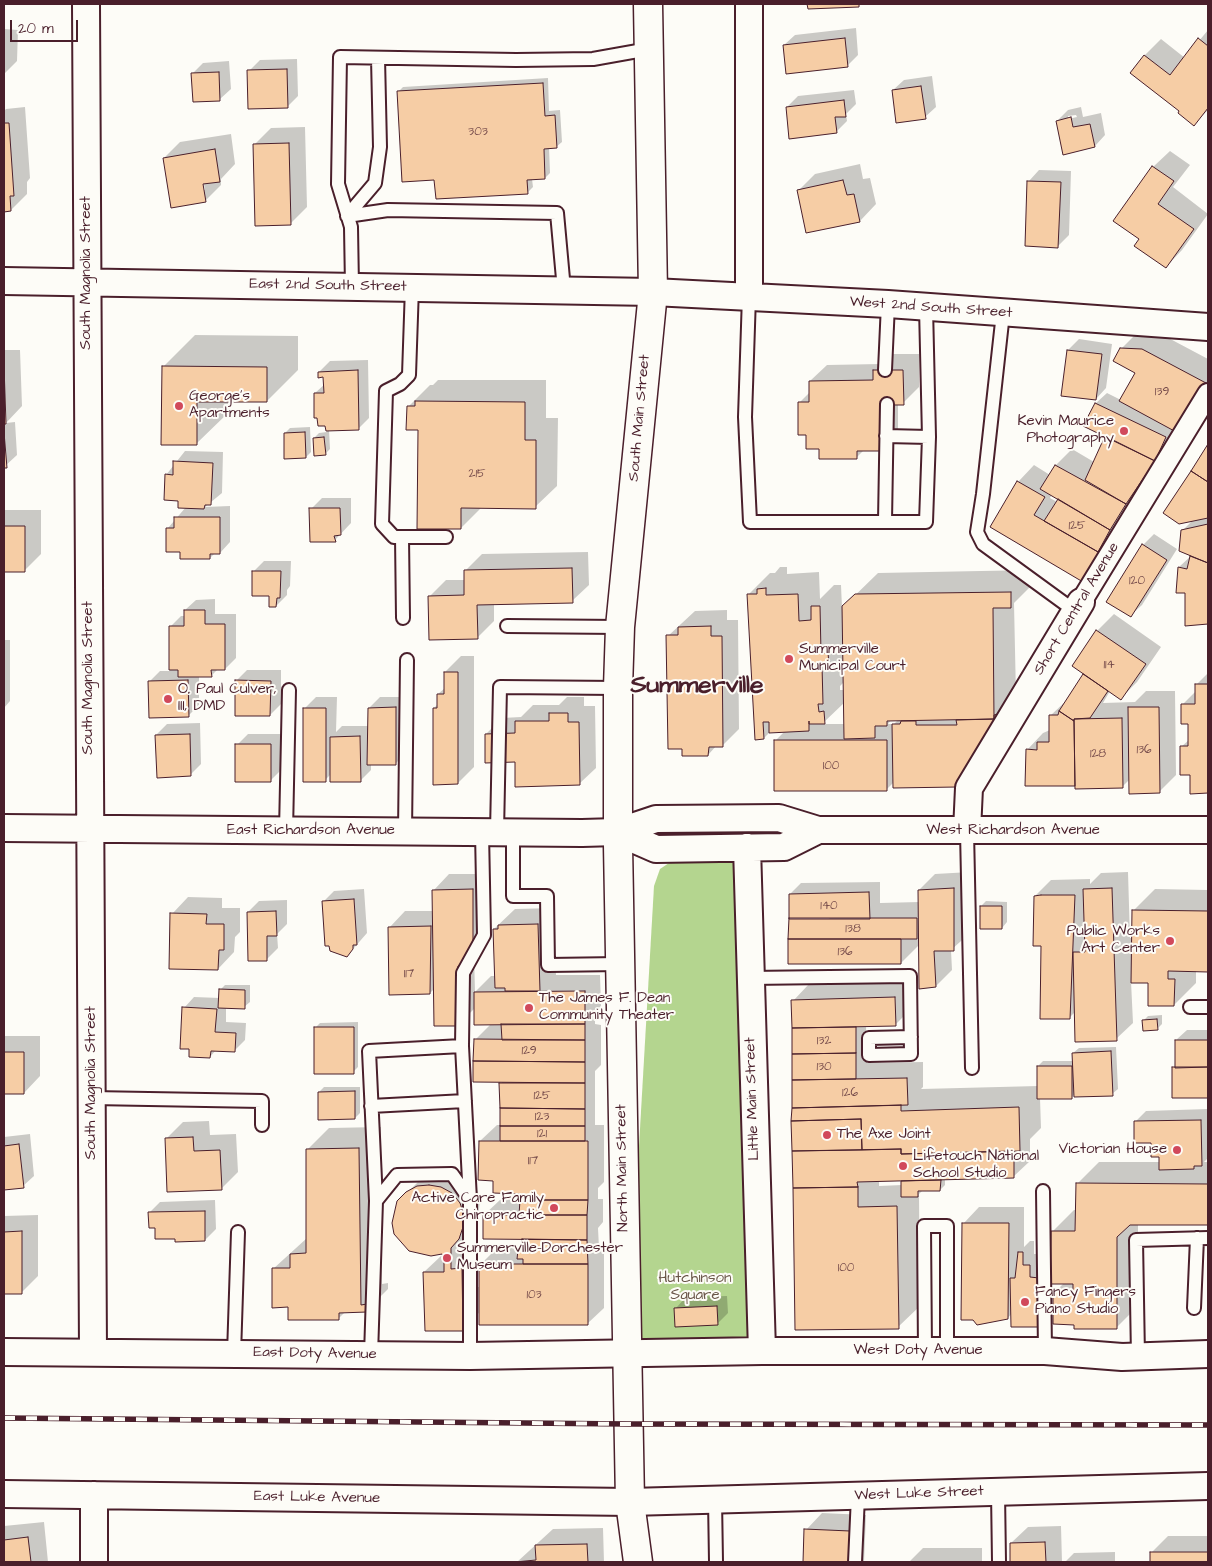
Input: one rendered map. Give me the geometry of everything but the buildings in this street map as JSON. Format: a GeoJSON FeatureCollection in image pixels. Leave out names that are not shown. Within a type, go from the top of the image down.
{"type":"FeatureCollection","features":[{"type":"Feature","properties":{"kind":"main road","name":"South Main Street"},"geometry":{"type":"LineString","coordinates":[[617,832],[620,627],[653,292],[648,4]]}},
{"type":"Feature","properties":{"kind":"main road","name":"North Main Street"},"geometry":{"type":"LineString","coordinates":[[617,832],[630,1502],[638,1562]]}},
{"type":"Feature","properties":{"kind":"street","name":"South Magnolia Street"},"geometry":{"type":"LineString","coordinates":[[86,4],[93,1352]]}},
{"type":"Feature","properties":{"kind":"street"},"geometry":{"type":"LineString","coordinates":[[749,4],[749,296]]}},
{"type":"Feature","properties":{"kind":"street","name":"East 2nd South Street"},"geometry":{"type":"LineString","coordinates":[[4,281],[653,292]]}},
{"type":"Feature","properties":{"kind":"street","name":"West 2nd South Street"},"geometry":{"type":"LineString","coordinates":[[653,292],[888,304],[1208,327]]}},
{"type":"Feature","properties":{"kind":"street","name":"Short Central Avenue"},"geometry":{"type":"LineString","coordinates":[[967,831],[969,788],[1208,394]]}},
{"type":"Feature","properties":{"kind":"street","name":"West Richardson Avenue"},"geometry":{"type":"LineString","coordinates":[[617,832],[656,819],[739,818],[779,818],[818,830],[1208,830]]}},
{"type":"Feature","properties":{"kind":"street","name":"East Richardson Avenue"},"geometry":{"type":"LineString","coordinates":[[4,828],[617,832]]}},
{"type":"Feature","properties":{"kind":"street","name":"West Richardson Avenue"},"geometry":{"type":"LineString","coordinates":[[617,832],[656,849],[784,847],[818,830]]}},
{"type":"Feature","properties":{"kind":"street","name":"Little Main Street"},"geometry":{"type":"LineString","coordinates":[[748,848],[749,978],[762,1351]]}},
{"type":"Feature","properties":{"kind":"street","name":"West Doty Avenue"},"geometry":{"type":"LineString","coordinates":[[627,1354],[762,1351],[1044,1351],[1138,1357],[1208,1354]]}},
{"type":"Feature","properties":{"kind":"street","name":"East Doty Avenue"},"geometry":{"type":"LineString","coordinates":[[4,1352],[470,1356],[627,1354]]}},
{"type":"Feature","properties":{"kind":"street","name":"West Luke Street"},"geometry":{"type":"LineString","coordinates":[[630,1502],[1208,1486]]}},
{"type":"Feature","properties":{"kind":"street","name":"East Luke Avenue"},"geometry":{"type":"LineString","coordinates":[[4,1494],[630,1502]]}},
{"type":"Feature","properties":{"kind":"street"},"geometry":{"type":"LineString","coordinates":[[94,1495],[94,1562]]}},
{"type":"Feature","properties":{"kind":"lane"},"geometry":{"type":"LineString","coordinates":[[352,287],[351,227],[338,184],[340,57],[516,60],[592,58],[649,49]]}},
{"type":"Feature","properties":{"kind":"lane"},"geometry":{"type":"LineString","coordinates":[[348,216],[375,183],[380,147],[378,58]]}},
{"type":"Feature","properties":{"kind":"lane"},"geometry":{"type":"LineString","coordinates":[[348,216],[388,210],[557,213],[564,290]]}},
{"type":"Feature","properties":{"kind":"lane"},"geometry":{"type":"LineString","coordinates":[[412,288],[409,376],[386,392],[382,524],[394,537],[446,537]]}},
{"type":"Feature","properties":{"kind":"lane"},"geometry":{"type":"LineString","coordinates":[[749,296],[744,417],[750,522],[926,522],[929,437],[926,307]]}},
{"type":"Feature","properties":{"kind":"lane"},"geometry":{"type":"LineString","coordinates":[[885,370],[888,304]]}},
{"type":"Feature","properties":{"kind":"lane"},"geometry":{"type":"LineString","coordinates":[[1003,313],[977,532],[983,544],[1078,607]]}},
{"type":"Feature","properties":{"kind":"lane"},"geometry":{"type":"LineString","coordinates":[[885,521],[887,404]]}},
{"type":"Feature","properties":{"kind":"lane"},"geometry":{"type":"LineString","coordinates":[[886,436],[929,437]]}},
{"type":"Feature","properties":{"kind":"lane"},"geometry":{"type":"LineString","coordinates":[[402,537],[402,618]]}},
{"type":"Feature","properties":{"kind":"lane"},"geometry":{"type":"LineString","coordinates":[[507,626],[620,627]]}},
{"type":"Feature","properties":{"kind":"lane"},"geometry":{"type":"LineString","coordinates":[[405,832],[407,660]]}},
{"type":"Feature","properties":{"kind":"lane"},"geometry":{"type":"LineString","coordinates":[[470,1356],[470,1200],[462,1046],[463,973],[484,935],[497,832],[500,687],[618,688]]}},
{"type":"Feature","properties":{"kind":"lane"},"geometry":{"type":"LineString","coordinates":[[286,831],[288,690]]}},
{"type":"Feature","properties":{"kind":"lane"},"geometry":{"type":"LineString","coordinates":[[967,831],[972,1068]]}},
{"type":"Feature","properties":{"kind":"lane"},"geometry":{"type":"LineString","coordinates":[[497,832],[513,896],[548,896],[548,965],[620,964]]}},
{"type":"Feature","properties":{"kind":"lane"},"geometry":{"type":"LineString","coordinates":[[749,978],[910,976],[911,1037]]}},
{"type":"Feature","properties":{"kind":"lane"},"geometry":{"type":"LineString","coordinates":[[1190,1007],[1208,1007]]}},
{"type":"Feature","properties":{"kind":"lane"},"geometry":{"type":"LineString","coordinates":[[371,1355],[376,1202],[369,1051],[462,1046]]}},
{"type":"Feature","properties":{"kind":"lane"},"geometry":{"type":"LineString","coordinates":[[92,1098],[262,1101],[262,1125]]}},
{"type":"Feature","properties":{"kind":"lane"},"geometry":{"type":"LineString","coordinates":[[371,1106],[465,1101]]}},
{"type":"Feature","properties":{"kind":"lane"},"geometry":{"type":"LineString","coordinates":[[376,1202],[397,1175],[452,1174],[470,1200]]}},
{"type":"Feature","properties":{"kind":"lane"},"geometry":{"type":"LineString","coordinates":[[1043,1191],[1044,1351]]}},
{"type":"Feature","properties":{"kind":"lane"},"geometry":{"type":"LineString","coordinates":[[924,1226],[947,1226],[936,1351],[924,1226]]}},
{"type":"Feature","properties":{"kind":"lane"},"geometry":{"type":"LineString","coordinates":[[234,1354],[238,1232]]}},
{"type":"Feature","properties":{"kind":"lane"},"geometry":{"type":"LineString","coordinates":[[1138,1357],[1136,1240],[1202,1238],[1194,1308]]}},
{"type":"Feature","properties":{"kind":"lane"},"geometry":{"type":"LineString","coordinates":[[998,1492],[999,1562]]}},
{"type":"Feature","properties":{"kind":"lane"},"geometry":{"type":"LineString","coordinates":[[856,1562],[858,1496]]}},
{"type":"Feature","properties":{"kind":"lane"},"geometry":{"type":"LineString","coordinates":[[714,1499],[716,1562]]}},
{"type":"Feature","properties":{"kind":"green space","name":"Hutchinson Square"},"geometry":{"type":"Polygon","coordinates":[[[726,859],[734,863],[762,1351],[627,1354],[654,886],[660,869],[669,863],[726,859]]]}},
{"type":"Feature","properties":{"kind":"railway"},"geometry":{"type":"LineString","coordinates":[[4,1418],[628,1424],[1208,1425]]}},
{"type":"Feature","properties":{"kind":"place","name":"George's Apartments"},"geometry":{"type":"Point","coordinates":[179,406]}},
{"type":"Feature","properties":{"kind":"place","name":"Kevin Maurice Photography"},"geometry":{"type":"Point","coordinates":[1124,431]}},
{"type":"Feature","properties":{"kind":"place","name":"Summerville Municipal Court"},"geometry":{"type":"Point","coordinates":[789,659]}},
{"type":"Feature","properties":{"kind":"place","name":"O. Paul Culver, III, DMD"},"geometry":{"type":"Point","coordinates":[168,699]}},
{"type":"Feature","properties":{"kind":"place","name":"Public Works Art Center"},"geometry":{"type":"Point","coordinates":[1170,941]}},
{"type":"Feature","properties":{"kind":"place","name":"The James F. Dean Community Theater"},"geometry":{"type":"Point","coordinates":[529,1008]}},
{"type":"Feature","properties":{"kind":"place","name":"The Axe Joint"},"geometry":{"type":"Point","coordinates":[827,1135]}},
{"type":"Feature","properties":{"kind":"place","name":"Victorian House"},"geometry":{"type":"Point","coordinates":[1177,1150]}},
{"type":"Feature","properties":{"kind":"place","name":"Lifetouch National School Studio"},"geometry":{"type":"Point","coordinates":[903,1166]}},
{"type":"Feature","properties":{"kind":"place","name":"Active Care Family Chiropractic"},"geometry":{"type":"Point","coordinates":[554,1208]}},
{"type":"Feature","properties":{"kind":"place","name":"Summerville-Dorchester Museum"},"geometry":{"type":"Point","coordinates":[447,1258]}},
{"type":"Feature","properties":{"kind":"place","name":"Fancy Fingers Piano Studio"},"geometry":{"type":"Point","coordinates":[1025,1302]}},
{"type":"Feature","properties":{"kind":"district","name":"Summerville"},"geometry":{"type":"Point","coordinates":[697,687]}}]}
